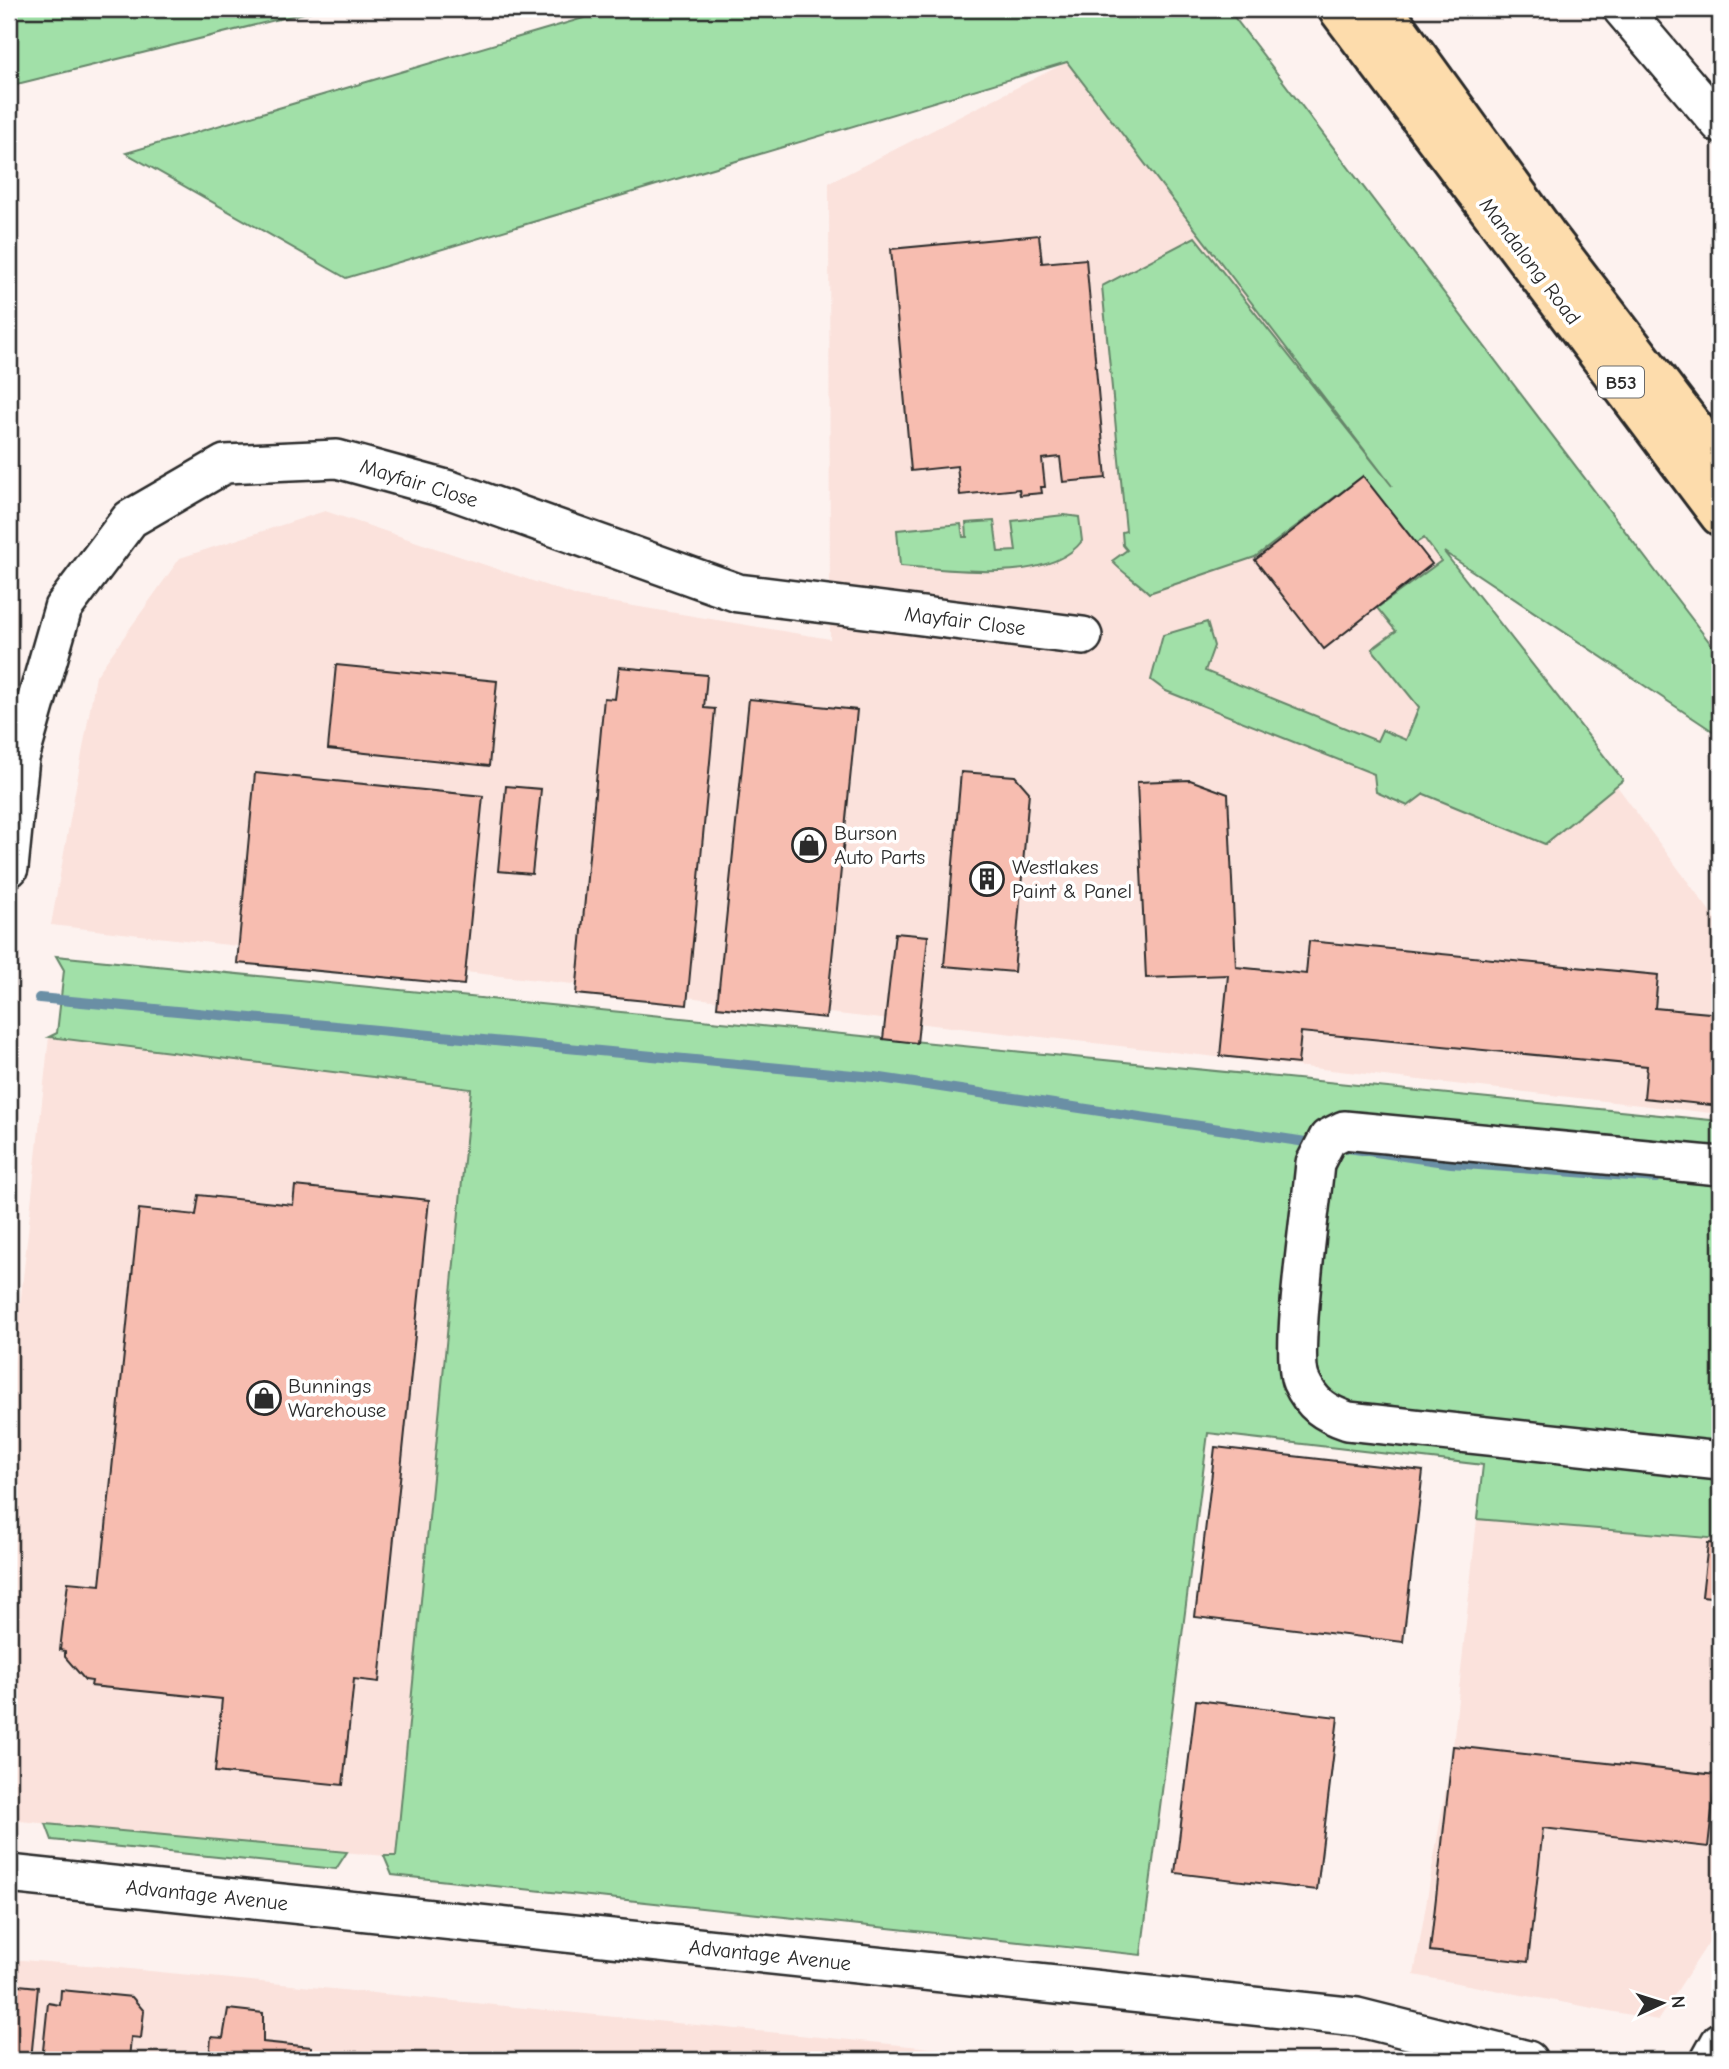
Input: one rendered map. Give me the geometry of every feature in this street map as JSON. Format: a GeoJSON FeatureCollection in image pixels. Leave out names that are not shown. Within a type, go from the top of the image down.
{"type":"FeatureCollection","features":[{"type":"Feature","properties":{"kind":"main road","name":"Mandalong Road"},"geometry":{"type":"LineString","coordinates":[[1338,9],[1720,516]]}},
{"type":"Feature","properties":{"kind":"main road","name":"Mandalong Road"},"geometry":{"type":"LineString","coordinates":[[1383,9],[1546,234],[1720,462]]}},
{"type":"Feature","properties":{"kind":"street"},"geometry":{"type":"LineString","coordinates":[[1622,9],[1720,124]]}},
{"type":"Feature","properties":{"kind":"street","name":"Mayfair Close"},"geometry":{"type":"LineString","coordinates":[[9,868],[20,758],[63,608],[130,519],[225,464],[337,459],[450,491],[738,593],[1083,636]]}},
{"type":"Feature","properties":{"kind":"street"},"geometry":{"type":"LineString","coordinates":[[1720,1166],[1344,1130],[1328,1138],[1315,1163],[1298,1347],[1301,1380],[1322,1412],[1348,1421],[1720,1461]]}},
{"type":"Feature","properties":{"kind":"street","name":"Advantage Avenue"},"geometry":{"type":"LineString","coordinates":[[9,1874],[1357,2017],[1528,2060]]}},
{"type":"Feature","properties":{"kind":"street"},"geometry":{"type":"LineString","coordinates":[[1710,2060],[1720,2042]]}},
{"type":"Feature","properties":{"kind":"shaded area"},"geometry":{"type":"Polygon","coordinates":[[[1067,62],[1442,550],[1720,925],[1720,1114],[51,925],[96,676],[180,558],[325,511],[580,597],[830,639],[829,183],[1067,62]]]}},
{"type":"Feature","properties":{"kind":"shaded area"},"geometry":{"type":"Polygon","coordinates":[[[49,1037],[471,1089],[396,1857],[9,1820],[9,1408],[49,1037]]]}},
{"type":"Feature","properties":{"kind":"shaded area"},"geometry":{"type":"Polygon","coordinates":[[[1477,1519],[1720,1539],[1720,1925],[1658,2020],[1414,1975],[1453,1746],[1477,1519]]]}},
{"type":"Feature","properties":{"kind":"shaded area"},"geometry":{"type":"Polygon","coordinates":[[[9,1959],[99,1966],[1052,2060],[9,2060],[9,1959]]]}},
{"type":"Feature","properties":{"kind":"green space"},"geometry":{"type":"Polygon","coordinates":[[[9,9],[320,9],[9,86],[9,9]]]}},
{"type":"Feature","properties":{"kind":"green space"},"geometry":{"type":"Polygon","coordinates":[[[614,9],[1228,9],[1720,656],[1720,736],[1444,552],[1623,780],[1545,844],[1424,794],[1408,806],[1376,792],[1374,774],[1166,691],[1151,680],[1163,635],[1207,622],[1214,646],[1205,671],[1377,741],[1382,730],[1406,740],[1419,707],[1372,649],[1396,631],[1377,608],[1441,561],[1424,538],[1416,543],[1363,476],[1255,557],[1149,593],[1112,561],[1127,550],[1123,545],[1122,532],[1126,531],[1102,286],[1195,237],[1392,486],[1067,62],[346,278],[126,153],[614,9]]]}},
{"type":"Feature","properties":{"kind":"green space"},"geometry":{"type":"Polygon","coordinates":[[[1064,515],[1079,517],[1082,541],[1067,555],[1047,564],[997,571],[900,566],[897,530],[961,524],[963,537],[967,537],[966,523],[994,521],[998,552],[1016,551],[1012,521],[1064,515]]]}},
{"type":"Feature","properties":{"kind":"green space"},"geometry":{"type":"Polygon","coordinates":[[[56,956],[1720,1121],[1720,1539],[1477,1519],[1483,1465],[1208,1433],[1141,1955],[392,1875],[384,1856],[396,1856],[471,1089],[49,1037],[57,1033],[64,970],[56,956]]]}},
{"type":"Feature","properties":{"kind":"green space"},"geometry":{"type":"Polygon","coordinates":[[[46,1824],[347,1852],[336,1869],[52,1840],[46,1824]]]}},
{"type":"Feature","properties":{"kind":"building"},"geometry":{"type":"Polygon","coordinates":[[[1039,235],[1042,263],[1086,259],[1106,478],[1063,482],[1060,457],[1042,459],[1045,487],[1041,487],[1042,493],[1020,495],[1019,489],[960,495],[957,466],[911,471],[891,249],[1039,235]]]}},
{"type":"Feature","properties":{"kind":"building"},"geometry":{"type":"Polygon","coordinates":[[[1363,476],[1432,564],[1324,649],[1255,560],[1363,476]]]}},
{"type":"Feature","properties":{"kind":"building"},"geometry":{"type":"Polygon","coordinates":[[[336,665],[497,681],[489,766],[328,749],[336,665]]]}},
{"type":"Feature","properties":{"kind":"building"},"geometry":{"type":"Polygon","coordinates":[[[619,667],[707,675],[704,708],[715,709],[687,1005],[576,994],[604,698],[615,699],[619,667]]]}},
{"type":"Feature","properties":{"kind":"building"},"geometry":{"type":"Polygon","coordinates":[[[749,699],[857,710],[826,1018],[717,1007],[749,699]]]}},
{"type":"Feature","properties":{"kind":"building","name":"Westlakes Paint & Panel"},"geometry":{"type":"Polygon","coordinates":[[[961,772],[1015,776],[1029,792],[1014,972],[944,966],[961,772]]]}},
{"type":"Feature","properties":{"kind":"building"},"geometry":{"type":"Polygon","coordinates":[[[255,773],[483,796],[464,985],[237,963],[255,773]]]}},
{"type":"Feature","properties":{"kind":"building"},"geometry":{"type":"Polygon","coordinates":[[[1190,780],[1228,794],[1236,967],[1306,974],[1309,941],[1658,975],[1655,1008],[1720,1014],[1720,1106],[1644,1098],[1647,1066],[1301,1032],[1298,1064],[1220,1056],[1228,975],[1146,978],[1137,782],[1190,780]]]}},
{"type":"Feature","properties":{"kind":"building"},"geometry":{"type":"Polygon","coordinates":[[[506,786],[541,789],[532,874],[498,871],[506,786]]]}},
{"type":"Feature","properties":{"kind":"building"},"geometry":{"type":"Polygon","coordinates":[[[895,933],[928,936],[917,1043],[883,1039],[895,933]]]}},
{"type":"Feature","properties":{"kind":"building","name":"Bunnings Warehouse"},"geometry":{"type":"Polygon","coordinates":[[[295,1186],[429,1200],[379,1682],[354,1679],[343,1785],[215,1772],[222,1699],[91,1686],[92,1681],[85,1680],[65,1657],[65,1651],[60,1650],[68,1582],[100,1585],[139,1209],[196,1215],[199,1195],[293,1205],[295,1186]]]}},
{"type":"Feature","properties":{"kind":"building"},"geometry":{"type":"Polygon","coordinates":[[[1215,1447],[1423,1471],[1403,1642],[1195,1617],[1215,1447]]]}},
{"type":"Feature","properties":{"kind":"building"},"geometry":{"type":"Polygon","coordinates":[[[1708,1543],[1720,1544],[1720,1598],[1702,1596],[1708,1543]]]}},
{"type":"Feature","properties":{"kind":"building"},"geometry":{"type":"Polygon","coordinates":[[[1196,1700],[1338,1717],[1317,1890],[1175,1873],[1196,1700]]]}},
{"type":"Feature","properties":{"kind":"building"},"geometry":{"type":"Polygon","coordinates":[[[1453,1746],[1716,1775],[1708,1847],[1543,1828],[1528,1962],[1430,1951],[1453,1746]]]}},
{"type":"Feature","properties":{"kind":"building"},"geometry":{"type":"Polygon","coordinates":[[[9,1984],[38,1987],[31,2060],[9,2060],[9,1984]]]}},
{"type":"Feature","properties":{"kind":"building"},"geometry":{"type":"Polygon","coordinates":[[[61,1990],[132,1997],[144,2011],[141,2038],[131,2037],[129,2060],[42,2060],[48,2003],[60,2005],[61,1990]]]}},
{"type":"Feature","properties":{"kind":"building"},"geometry":{"type":"Polygon","coordinates":[[[228,2009],[263,2013],[263,2042],[311,2047],[310,2060],[209,2060],[211,2037],[223,2038],[228,2009]]]}},
{"type":"Feature","properties":{"kind":"waterway"},"geometry":{"type":"LineString","coordinates":[[39,998],[874,1077],[1319,1144]]}},
{"type":"Feature","properties":{"kind":"waterway"},"geometry":{"type":"LineString","coordinates":[[1348,1148],[1451,1163],[1656,1178]]}},
{"type":"Feature","properties":{"kind":"place","name":"Burson Auto Parts"},"geometry":{"type":"Point","coordinates":[809,845]}},
{"type":"Feature","properties":{"kind":"place","name":"Westlakes Paint & Panel"},"geometry":{"type":"Point","coordinates":[987,879]}},
{"type":"Feature","properties":{"kind":"place","name":"Bunnings Warehouse"},"geometry":{"type":"Point","coordinates":[264,1398]}}]}
